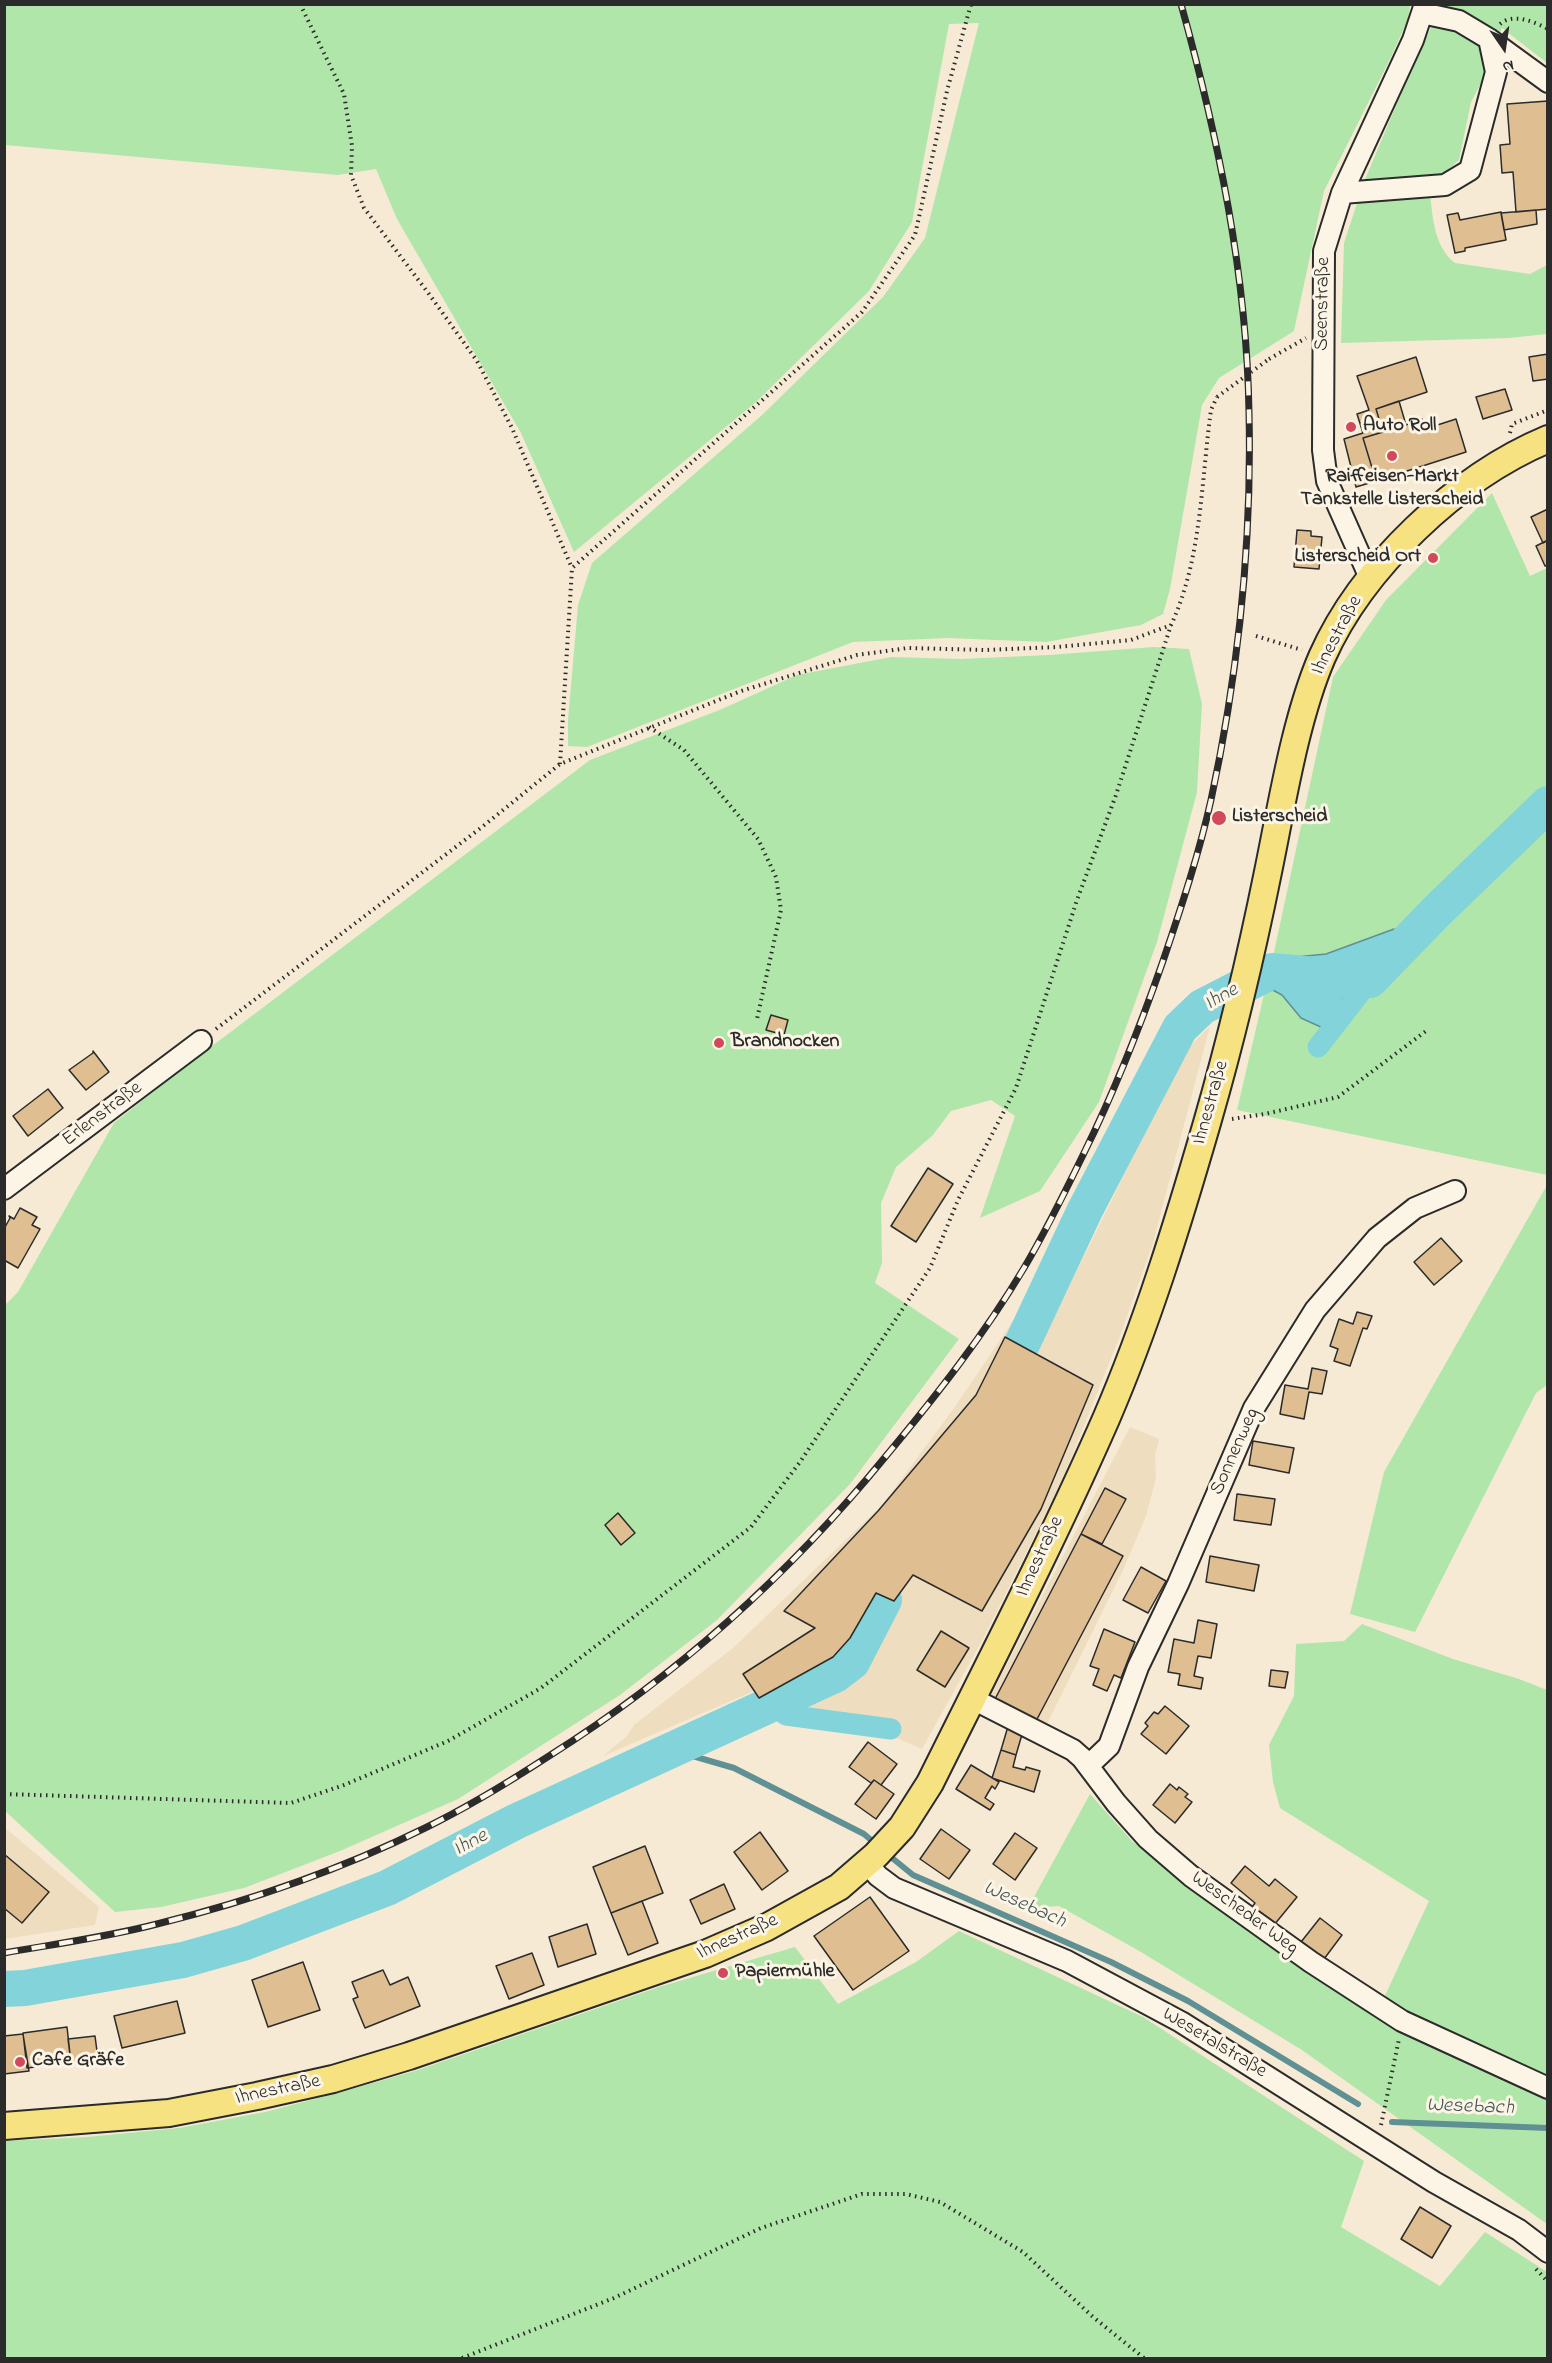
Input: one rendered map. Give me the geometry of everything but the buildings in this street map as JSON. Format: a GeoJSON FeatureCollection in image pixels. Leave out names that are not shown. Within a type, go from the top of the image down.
{"type":"FeatureCollection","features":[{"type":"Feature","properties":{"kind":"main road","name":"Ihnestraße"},"geometry":{"type":"LineString","coordinates":[[4,2126],[170,2112],[333,2079],[410,2056],[705,1954],[814,1902],[839,1887],[877,1854],[917,1806],[973,1699],[1107,1417],[1163,1269],[1236,1018],[1285,788],[1307,701],[1322,657],[1342,620],[1370,578],[1392,553],[1450,499],[1505,459],[1548,439]]}},
{"type":"Feature","properties":{"kind":"street"},"geometry":{"type":"LineString","coordinates":[[1423,9],[1459,21],[1489,39],[1548,82]]}},
{"type":"Feature","properties":{"kind":"street","name":"Seenstraße"},"geometry":{"type":"LineString","coordinates":[[1370,578],[1327,481],[1323,450],[1324,251],[1342,193],[1413,40],[1423,9]]}},
{"type":"Feature","properties":{"kind":"street"},"geometry":{"type":"LineString","coordinates":[[1342,193],[1445,185],[1470,170],[1496,72],[1489,39]]}},
{"type":"Feature","properties":{"kind":"street","name":"Erlenstraße"},"geometry":{"type":"LineString","coordinates":[[4,1189],[201,1041]]}},
{"type":"Feature","properties":{"kind":"street","name":"Sonnenweg"},"geometry":{"type":"LineString","coordinates":[[1088,1766],[1109,1746],[1138,1667],[1178,1584],[1254,1408],[1315,1310],[1377,1238],[1415,1208],[1455,1191]]}},
{"type":"Feature","properties":{"kind":"street","name":"Wescheder Weg"},"geometry":{"type":"LineString","coordinates":[[973,1699],[1073,1750],[1148,1839],[1191,1876],[1311,1962],[1402,2021],[1548,2088]]}},
{"type":"Feature","properties":{"kind":"street","name":"Wesetalstraße"},"geometry":{"type":"LineString","coordinates":[[877,1854],[878,1876],[894,1888],[1067,1961],[1182,2022],[1434,2181],[1519,2230],[1548,2252]]}},
{"type":"Feature","properties":{"kind":"path"},"geometry":{"type":"LineString","coordinates":[[300,4],[344,94],[352,146],[351,175],[364,208],[477,361],[512,428],[572,568],[560,764]]}},
{"type":"Feature","properties":{"kind":"path"},"geometry":{"type":"LineString","coordinates":[[572,568],[862,312],[915,235],[947,91],[971,4]]}},
{"type":"Feature","properties":{"kind":"path"},"geometry":{"type":"LineString","coordinates":[[1489,39],[1507,18],[1519,18],[1548,29]]}},
{"type":"Feature","properties":{"kind":"path"},"geometry":{"type":"LineString","coordinates":[[4,1794],[291,1803],[344,1785],[448,1741],[541,1688],[751,1527],[800,1462],[930,1268],[958,1200],[1016,1088],[1077,900],[1116,795],[1171,625],[1180,606],[1195,545],[1211,410],[1217,397],[1269,359],[1294,344],[1323,331]]}},
{"type":"Feature","properties":{"kind":"path"},"geometry":{"type":"LineString","coordinates":[[201,1041],[560,764],[741,691],[857,655],[908,648],[986,650],[1057,647],[1131,640],[1171,625]]}},
{"type":"Feature","properties":{"kind":"path"},"geometry":{"type":"LineString","coordinates":[[1256,636],[1322,657]]}},
{"type":"Feature","properties":{"kind":"path"},"geometry":{"type":"LineString","coordinates":[[649,727],[684,750],[758,838],[777,877],[781,910],[757,1019]]}},
{"type":"Feature","properties":{"kind":"path"},"geometry":{"type":"LineString","coordinates":[[1207,1123],[1265,1114],[1338,1097],[1426,1031]]}},
{"type":"Feature","properties":{"kind":"path"},"geometry":{"type":"LineString","coordinates":[[1377,2143],[1393,2075],[1402,2021]]}},
{"type":"Feature","properties":{"kind":"path"},"geometry":{"type":"LineString","coordinates":[[462,2358],[614,2298],[761,2228],[862,2194],[906,2194],[940,2202],[1023,2252],[1093,2317],[1144,2358]]}},
{"type":"Feature","properties":{"kind":"shaded area"},"geometry":{"type":"Polygon","coordinates":[[[1210,1026],[1153,1243],[1120,1336],[1061,1483],[984,1637],[922,1749],[892,1736],[892,1724],[794,1709],[777,1689],[759,1698],[754,1691],[603,1756],[627,1736],[634,1725],[733,1648],[883,1504],[954,1408],[1013,1321],[1047,1331],[1178,1066],[1189,1047],[1210,1026]]]}},
{"type":"Feature","properties":{"kind":"shaded area"},"geometry":{"type":"Polygon","coordinates":[[[1130,1427],[1159,1439],[1155,1455],[1156,1478],[1146,1516],[1124,1568],[1045,1728],[989,1699],[1130,1427]]]}},
{"type":"Feature","properties":{"kind":"shaded area"},"geometry":{"type":"Polygon","coordinates":[[[4,1827],[99,1907],[95,1925],[5,1939],[4,1827]]]}},
{"type":"Feature","properties":{"kind":"green space"},"geometry":{"type":"Polygon","coordinates":[[[4,5],[1410,5],[1408,19],[1391,57],[1324,191],[1294,331],[1219,378],[1202,405],[1170,589],[1163,614],[1141,625],[1046,642],[948,638],[853,642],[587,747],[568,746],[568,720],[578,605],[592,563],[761,416],[883,297],[925,238],[979,23],[949,24],[912,222],[869,291],[756,402],[574,552],[521,433],[397,219],[376,169],[338,175],[5,145],[4,5]]]}},
{"type":"Feature","properties":{"kind":"green space"},"geometry":{"type":"Polygon","coordinates":[[[1442,5],[1547,5],[1547,63],[1502,28],[1485,76],[1471,102],[1459,160],[1429,186],[1438,238],[1447,256],[1455,263],[1530,274],[1547,265],[1547,334],[1509,338],[1341,343],[1344,243],[1364,182],[1413,65],[1442,5]]]}},
{"type":"Feature","properties":{"kind":"green space"},"geometry":{"type":"Polygon","coordinates":[[[1492,493],[1530,576],[1547,568],[1547,1175],[1237,1110],[1276,943],[1333,677],[1386,600],[1492,493]]]}},
{"type":"Feature","properties":{"kind":"green space"},"geometry":{"type":"Polygon","coordinates":[[[1154,647],[1189,649],[1202,704],[1197,792],[1157,942],[1099,1102],[1040,1191],[980,1218],[1015,1116],[991,1100],[951,1111],[932,1136],[896,1167],[881,1203],[882,1263],[875,1283],[959,1339],[850,1484],[717,1620],[620,1695],[458,1799],[340,1851],[244,1888],[161,1907],[115,1912],[5,1811],[4,1306],[18,1292],[114,1123],[183,1068],[590,760],[722,709],[797,675],[891,657],[961,659],[1154,647]]]}},
{"type":"Feature","properties":{"kind":"green space"},"geometry":{"type":"Polygon","coordinates":[[[1547,1185],[1547,1385],[1536,1393],[1415,1632],[1350,1614],[1384,1472],[1547,1185]]]}},
{"type":"Feature","properties":{"kind":"green space"},"geometry":{"type":"Polygon","coordinates":[[[1362,1624],[1453,1659],[1547,1690],[1547,2083],[1382,2002],[1429,1901],[1280,1808],[1273,1782],[1269,1745],[1294,1696],[1296,1644],[1344,1641],[1362,1624]]]}},
{"type":"Feature","properties":{"kind":"green space"},"geometry":{"type":"Polygon","coordinates":[[[1090,1794],[1132,1841],[1330,1981],[1547,2098],[1547,2224],[1302,2050],[1141,1952],[1059,1906],[1028,1908],[1090,1794]]]}},
{"type":"Feature","properties":{"kind":"green space"},"geometry":{"type":"Polygon","coordinates":[[[959,1931],[1143,2017],[1364,2161],[1341,2227],[1440,2286],[1485,2232],[1547,2272],[1547,2358],[5,2358],[5,2141],[87,2137],[179,2128],[265,2112],[418,2070],[659,1987],[795,1947],[838,2004],[916,1962],[959,1931]]]}},
{"type":"Feature","properties":{"kind":"water"},"geometry":{"type":"Polygon","coordinates":[[[1394,929],[1395,936],[1391,943],[1357,979],[1323,1028],[1301,1018],[1282,995],[1269,988],[1275,959],[1326,954],[1394,929]]]}},
{"type":"Feature","properties":{"kind":"waterway","name":"Ihne"},"geometry":{"type":"LineString","coordinates":[[1022,1344],[1085,1210],[1180,1028],[1202,1007],[1272,971],[1370,980],[1437,911],[1548,804]]}},
{"type":"Feature","properties":{"kind":"waterway"},"geometry":{"type":"LineString","coordinates":[[1318,1047],[1370,980]]}},
{"type":"Feature","properties":{"kind":"waterway","name":"Ihne"},"geometry":{"type":"LineString","coordinates":[[4,1989],[25,1988],[183,1960],[243,1943],[387,1888],[517,1821],[835,1675],[852,1662],[884,1600]]}},
{"type":"Feature","properties":{"kind":"waterway"},"geometry":{"type":"LineString","coordinates":[[772,1705],[786,1715],[891,1729]]}},
{"type":"Feature","properties":{"kind":"waterway","name":"Wesebach"},"geometry":{"type":"LineString","coordinates":[[672,1750],[734,1768],[864,1834],[878,1846]]}},
{"type":"Feature","properties":{"kind":"waterway","name":"Wesebach"},"geometry":{"type":"LineString","coordinates":[[886,1853],[913,1875],[1111,1962],[1188,2001],[1358,2104]]}},
{"type":"Feature","properties":{"kind":"waterway","name":"Wesebach"},"geometry":{"type":"LineString","coordinates":[[1392,2122],[1548,2128]]}},
{"type":"Feature","properties":{"kind":"railway"},"geometry":{"type":"LineString","coordinates":[[4,1953],[138,1929],[260,1895],[327,1871],[457,1812],[597,1724],[643,1691],[730,1620],[811,1542],[849,1500],[941,1388],[993,1317],[1024,1268],[1062,1197],[1106,1106],[1163,961],[1189,881],[1211,800],[1236,656],[1245,559],[1249,461],[1247,361],[1243,310],[1218,155],[1181,4]]}},
{"type":"Feature","properties":{"kind":"place","name":"Auto Roll"},"geometry":{"type":"Point","coordinates":[1351,427]}},
{"type":"Feature","properties":{"kind":"place","name":"Raiffeisen-Markt Tankstelle Listerscheid"},"geometry":{"type":"Point","coordinates":[1392,456]}},
{"type":"Feature","properties":{"kind":"place","name":"Listerscheid Ort"},"geometry":{"type":"Point","coordinates":[1433,558]}},
{"type":"Feature","properties":{"kind":"place","name":"Listerscheid"},"geometry":{"type":"Point","coordinates":[1219,818]}},
{"type":"Feature","properties":{"kind":"place","name":"Brandnocken"},"geometry":{"type":"Point","coordinates":[719,1043]}},
{"type":"Feature","properties":{"kind":"place","name":"Papiermühle"},"geometry":{"type":"Point","coordinates":[723,1973]}},
{"type":"Feature","properties":{"kind":"place","name":"Cafe Gräfe"},"geometry":{"type":"Point","coordinates":[20,2062]}}]}
